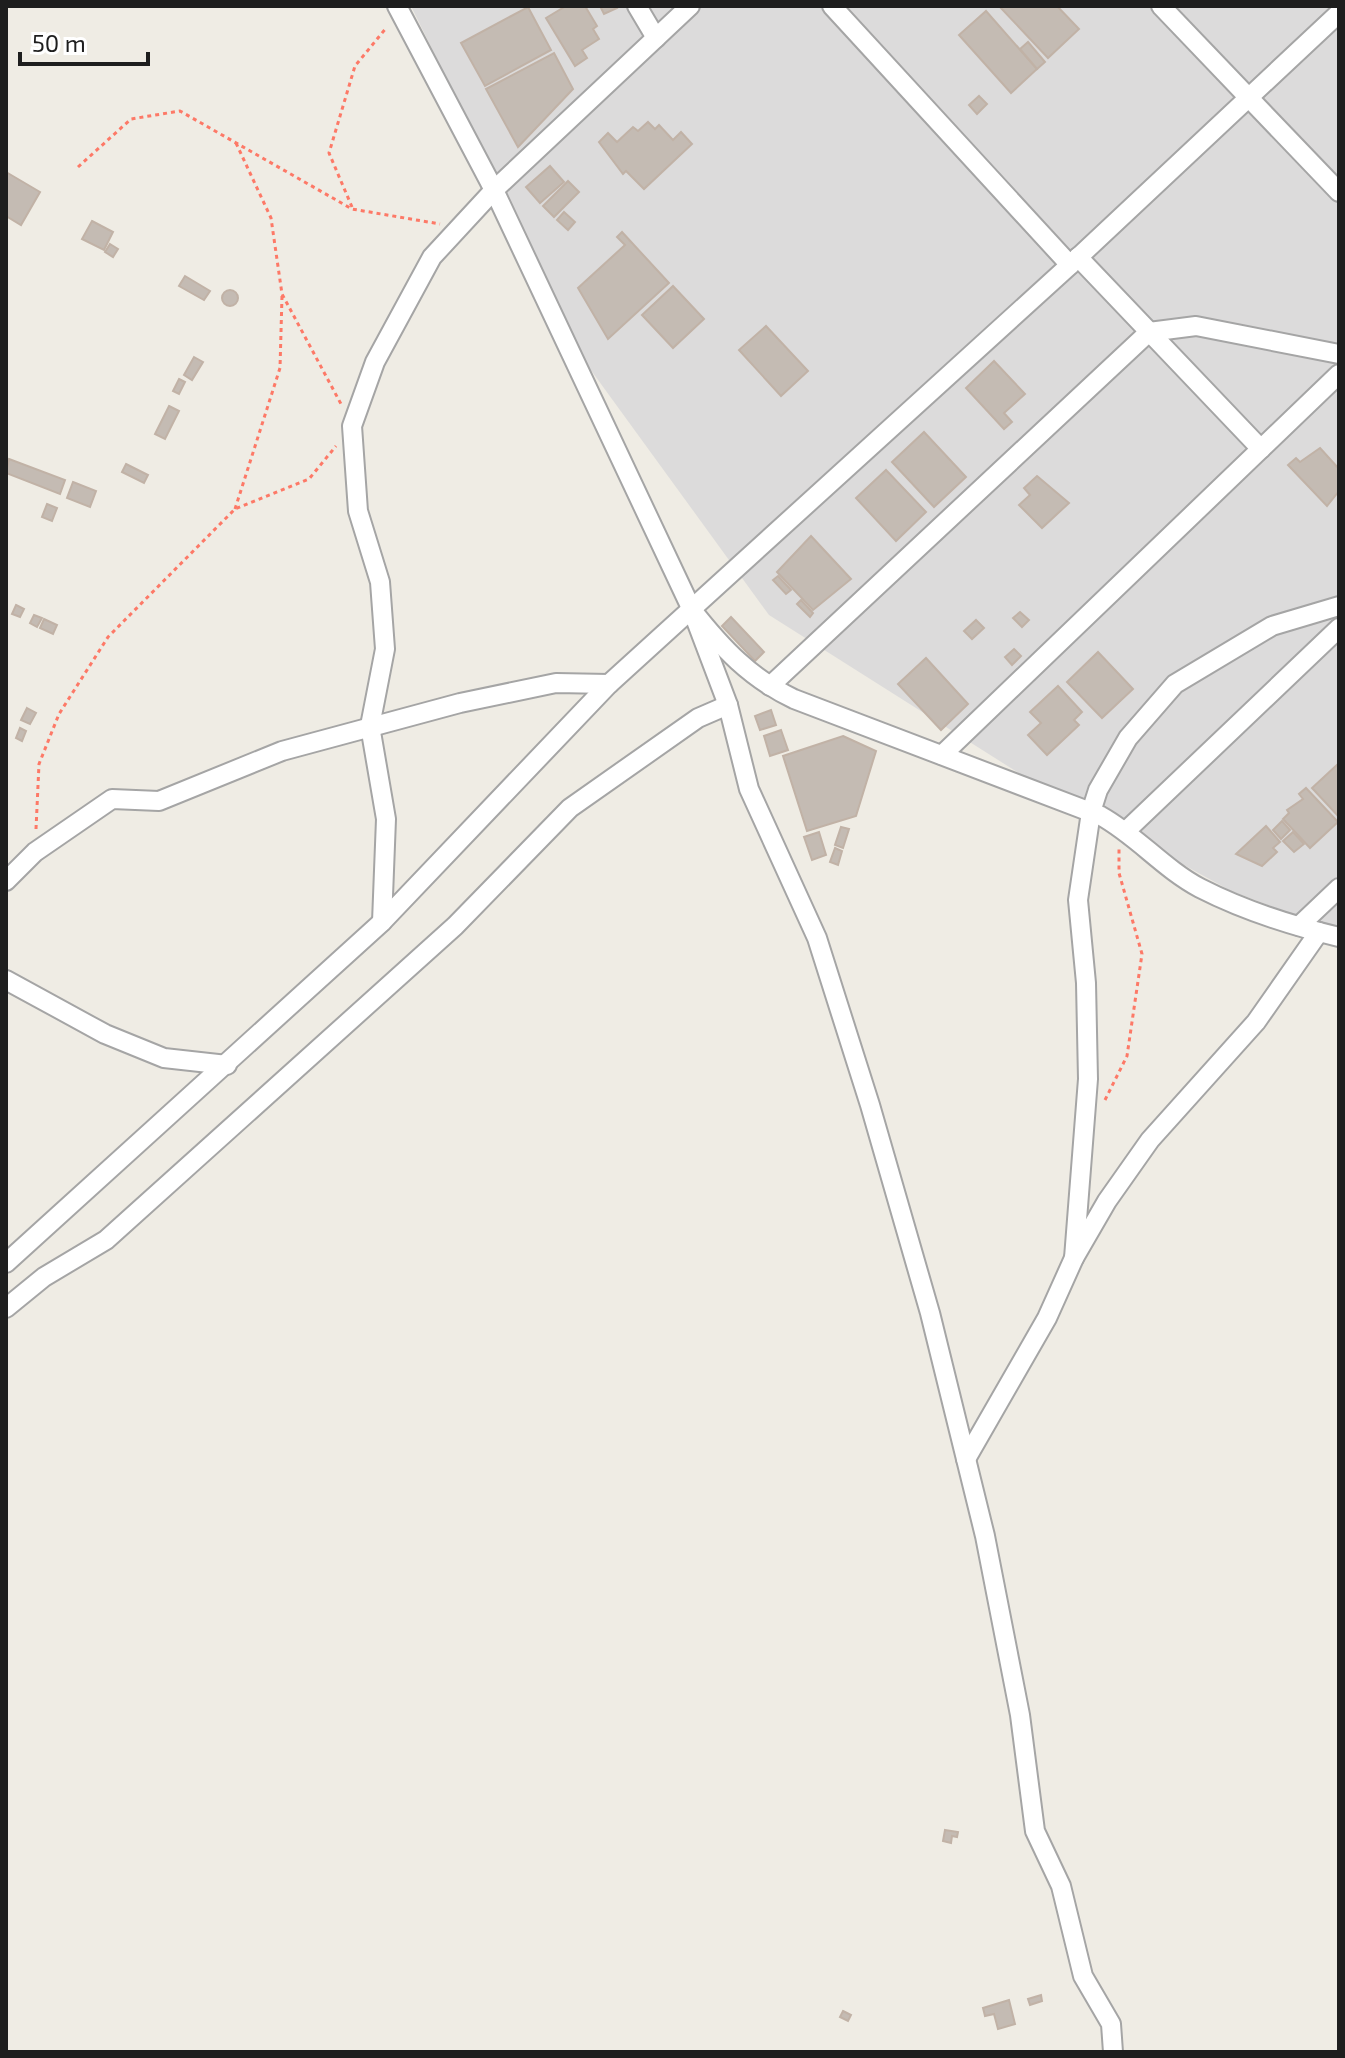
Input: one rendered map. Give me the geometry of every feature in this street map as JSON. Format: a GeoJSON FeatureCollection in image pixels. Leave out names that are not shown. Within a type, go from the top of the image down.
{"type":"FeatureCollection","features":[{"type":"Feature","properties":{"kind":"street"},"geometry":{"type":"LineString","coordinates":[[637,6],[656,38]]}},
{"type":"Feature","properties":{"kind":"street"},"geometry":{"type":"LineString","coordinates":[[382,922],[386,819],[370,726],[385,649],[380,582],[358,511],[352,426],[375,362],[432,257],[494,190],[690,6]]}},
{"type":"Feature","properties":{"kind":"street"},"geometry":{"type":"LineString","coordinates":[[832,6],[1074,261],[1149,332],[1261,449]]}},
{"type":"Feature","properties":{"kind":"street"},"geometry":{"type":"LineString","coordinates":[[1161,6],[1339,192]]}},
{"type":"Feature","properties":{"kind":"street"},"geometry":{"type":"LineString","coordinates":[[398,9],[494,190],[692,610],[728,705],[749,789],[817,938],[870,1105],[930,1313],[966,1459],[1015,1686],[1035,1831],[1061,1886],[1083,1976],[1111,2024],[1113,2052]]}},
{"type":"Feature","properties":{"kind":"street"},"geometry":{"type":"LineString","coordinates":[[6,1263],[382,922],[609,684],[1074,261],[1339,13]]}},
{"type":"Feature","properties":{"kind":"street"},"geometry":{"type":"LineString","coordinates":[[770,686],[1149,332],[1196,326],[1339,354]]}},
{"type":"Feature","properties":{"kind":"street"},"geometry":{"type":"LineString","coordinates":[[942,755],[1339,374]]}},
{"type":"Feature","properties":{"kind":"street"},"geometry":{"type":"LineString","coordinates":[[1074,1258],[1088,1079],[1086,983],[1078,900],[1091,812],[1098,790],[1128,738],[1175,684],[1272,626],[1339,606]]}},
{"type":"Feature","properties":{"kind":"street"},"geometry":{"type":"LineString","coordinates":[[692,610],[728,654],[770,686],[1091,812],[1123,828],[1199,887],[1299,926],[1339,937]]}},
{"type":"Feature","properties":{"kind":"street"},"geometry":{"type":"LineString","coordinates":[[1123,828],[1339,628]]}},
{"type":"Feature","properties":{"kind":"street"},"geometry":{"type":"LineString","coordinates":[[6,881],[35,852],[112,799],[159,801],[282,751],[370,726],[556,683],[609,684]]}},
{"type":"Feature","properties":{"kind":"street"},"geometry":{"type":"LineString","coordinates":[[6,1308],[44,1277],[106,1240],[455,926],[570,808],[698,718],[728,705]]}},
{"type":"Feature","properties":{"kind":"street"},"geometry":{"type":"LineString","coordinates":[[1299,926],[1339,888]]}},
{"type":"Feature","properties":{"kind":"street"},"geometry":{"type":"LineString","coordinates":[[966,1459],[1047,1318],[1074,1258],[1128,1170],[1175,1111],[1256,1022],[1319,932]]}},
{"type":"Feature","properties":{"kind":"street"},"geometry":{"type":"LineString","coordinates":[[6,980],[105,1034],[164,1058],[227,1065]]}},
{"type":"Feature","properties":{"kind":"street"},"geometry":{"type":"LineString","coordinates":[[6,1242],[30,1239]]}},
{"type":"Feature","properties":{"kind":"path"},"geometry":{"type":"LineString","coordinates":[[352,209],[329,153],[355,66],[398,9]]}},
{"type":"Feature","properties":{"kind":"path"},"geometry":{"type":"LineString","coordinates":[[78,167],[131,119],[180,111],[352,209],[459,228]]}},
{"type":"Feature","properties":{"kind":"path"},"geometry":{"type":"LineString","coordinates":[[235,509],[280,368],[282,294],[271,218],[236,143]]}},
{"type":"Feature","properties":{"kind":"path"},"geometry":{"type":"LineString","coordinates":[[35,852],[39,764],[59,714],[108,637],[235,509],[309,479],[352,426],[282,294]]}},
{"type":"Feature","properties":{"kind":"path"},"geometry":{"type":"LineString","coordinates":[[1102,1106],[1127,1056],[1142,954],[1119,873],[1123,828]]}},
{"type":"Feature","properties":{"kind":"shaded area"},"geometry":{"type":"Polygon","coordinates":[[[411,6],[1339,6],[1339,932],[1231,891],[1025,777],[769,615],[585,362],[411,6]]]}},
{"type":"Feature","properties":{"kind":"building"},"geometry":{"type":"Polygon","coordinates":[[[566,6],[585,6],[597,26],[593,29],[599,39],[582,50],[587,58],[575,66],[546,18],[566,6]]]}},
{"type":"Feature","properties":{"kind":"building"},"geometry":{"type":"Polygon","coordinates":[[[600,6],[616,6],[617,8],[604,14],[600,6]]]}},
{"type":"Feature","properties":{"kind":"building"},"geometry":{"type":"Polygon","coordinates":[[[999,6],[1057,6],[1079,29],[1048,58],[999,6]]]}},
{"type":"Feature","properties":{"kind":"building"},"geometry":{"type":"Polygon","coordinates":[[[528,7],[551,50],[485,86],[461,43],[528,7]]]}},
{"type":"Feature","properties":{"kind":"building"},"geometry":{"type":"Polygon","coordinates":[[[986,11],[1037,69],[1011,93],[959,35],[986,11]]]}},
{"type":"Feature","properties":{"kind":"building"},"geometry":{"type":"Polygon","coordinates":[[[1028,42],[1045,62],[1037,69],[1020,49],[1028,42]]]}},
{"type":"Feature","properties":{"kind":"building"},"geometry":{"type":"Polygon","coordinates":[[[554,53],[573,89],[518,147],[486,89],[554,53]]]}},
{"type":"Feature","properties":{"kind":"building"},"geometry":{"type":"Polygon","coordinates":[[[979,96],[987,104],[977,114],[969,105],[979,96]]]}},
{"type":"Feature","properties":{"kind":"building"},"geometry":{"type":"Polygon","coordinates":[[[648,122],[655,129],[659,125],[673,140],[681,132],[692,144],[644,189],[626,171],[623,174],[599,142],[608,133],[617,142],[633,127],[638,131],[648,122]]]}},
{"type":"Feature","properties":{"kind":"building"},"geometry":{"type":"Polygon","coordinates":[[[550,166],[564,182],[540,203],[526,187],[550,166]]]}},
{"type":"Feature","properties":{"kind":"building"},"geometry":{"type":"Polygon","coordinates":[[[6,172],[40,192],[21,225],[6,216],[6,172]]]}},
{"type":"Feature","properties":{"kind":"building"},"geometry":{"type":"Polygon","coordinates":[[[568,181],[579,192],[554,217],[543,206],[568,181]]]}},
{"type":"Feature","properties":{"kind":"building"},"geometry":{"type":"Polygon","coordinates":[[[564,212],[575,222],[568,230],[557,220],[564,212]]]}},
{"type":"Feature","properties":{"kind":"building"},"geometry":{"type":"Polygon","coordinates":[[[92,221],[113,232],[104,250],[82,239],[92,221]]]}},
{"type":"Feature","properties":{"kind":"building"},"geometry":{"type":"Polygon","coordinates":[[[622,232],[669,283],[608,339],[578,288],[625,245],[617,237],[622,232]]]}},
{"type":"Feature","properties":{"kind":"building"},"geometry":{"type":"Polygon","coordinates":[[[110,244],[118,249],[113,257],[105,252],[110,244]]]}},
{"type":"Feature","properties":{"kind":"building"},"geometry":{"type":"Polygon","coordinates":[[[185,276],[210,291],[204,300],[179,286],[185,276]]]}},
{"type":"Feature","properties":{"kind":"building"},"geometry":{"type":"Polygon","coordinates":[[[673,286],[704,319],[673,348],[642,315],[673,286]]]}},
{"type":"Feature","properties":{"kind":"building"},"geometry":{"type":"Polygon","coordinates":[[[230,290],[236,292],[236,304],[230,306],[224,304],[222,298],[224,292],[230,290]]]}},
{"type":"Feature","properties":{"kind":"building"},"geometry":{"type":"Polygon","coordinates":[[[766,326],[808,371],[781,396],[739,350],[766,326]]]}},
{"type":"Feature","properties":{"kind":"building"},"geometry":{"type":"Polygon","coordinates":[[[194,357],[203,362],[192,380],[184,375],[194,357]]]}},
{"type":"Feature","properties":{"kind":"building"},"geometry":{"type":"Polygon","coordinates":[[[994,361],[1025,394],[1004,413],[1012,422],[1004,429],[966,388],[994,361]]]}},
{"type":"Feature","properties":{"kind":"building"},"geometry":{"type":"Polygon","coordinates":[[[179,379],[185,382],[179,394],[173,391],[179,379]]]}},
{"type":"Feature","properties":{"kind":"building"},"geometry":{"type":"Polygon","coordinates":[[[169,406],[179,411],[165,439],[155,434],[169,406]]]}},
{"type":"Feature","properties":{"kind":"building"},"geometry":{"type":"Polygon","coordinates":[[[924,432],[966,477],[934,507],[892,462],[924,432]]]}},
{"type":"Feature","properties":{"kind":"building"},"geometry":{"type":"Polygon","coordinates":[[[1320,448],[1339,469],[1339,491],[1327,506],[1288,465],[1296,458],[1300,462],[1320,448]]]}},
{"type":"Feature","properties":{"kind":"building"},"geometry":{"type":"Polygon","coordinates":[[[9,459],[65,480],[60,494],[6,473],[9,459]]]}},
{"type":"Feature","properties":{"kind":"building"},"geometry":{"type":"Polygon","coordinates":[[[126,464],[148,475],[144,483],[122,472],[126,464]]]}},
{"type":"Feature","properties":{"kind":"building"},"geometry":{"type":"Polygon","coordinates":[[[886,470],[926,512],[896,541],[856,498],[886,470]]]}},
{"type":"Feature","properties":{"kind":"building"},"geometry":{"type":"Polygon","coordinates":[[[1037,476],[1069,503],[1042,528],[1019,505],[1030,495],[1024,488],[1037,476]]]}},
{"type":"Feature","properties":{"kind":"building"},"geometry":{"type":"Polygon","coordinates":[[[73,482],[96,491],[90,507],[67,498],[73,482]]]}},
{"type":"Feature","properties":{"kind":"building"},"geometry":{"type":"Polygon","coordinates":[[[47,504],[57,508],[52,521],[42,517],[47,504]]]}},
{"type":"Feature","properties":{"kind":"building"},"geometry":{"type":"Polygon","coordinates":[[[811,536],[851,579],[813,610],[777,572],[811,536]]]}},
{"type":"Feature","properties":{"kind":"building"},"geometry":{"type":"Polygon","coordinates":[[[778,576],[791,590],[786,594],[773,580],[778,576]]]}},
{"type":"Feature","properties":{"kind":"building"},"geometry":{"type":"Polygon","coordinates":[[[801,600],[813,613],[810,617],[797,604],[801,600]]]}},
{"type":"Feature","properties":{"kind":"building"},"geometry":{"type":"Polygon","coordinates":[[[16,605],[24,609],[20,617],[12,614],[16,605]]]}},
{"type":"Feature","properties":{"kind":"building"},"geometry":{"type":"Polygon","coordinates":[[[1020,612],[1029,620],[1022,627],[1013,618],[1020,612]]]}},
{"type":"Feature","properties":{"kind":"building"},"geometry":{"type":"Polygon","coordinates":[[[34,615],[42,618],[37,627],[30,623],[34,615]]]}},
{"type":"Feature","properties":{"kind":"building"},"geometry":{"type":"Polygon","coordinates":[[[731,617],[764,652],[755,661],[722,626],[731,617]]]}},
{"type":"Feature","properties":{"kind":"building"},"geometry":{"type":"Polygon","coordinates":[[[44,619],[57,625],[53,634],[40,628],[44,619]]]}},
{"type":"Feature","properties":{"kind":"building"},"geometry":{"type":"Polygon","coordinates":[[[976,620],[984,628],[972,639],[964,631],[976,620]]]}},
{"type":"Feature","properties":{"kind":"building"},"geometry":{"type":"Polygon","coordinates":[[[1014,649],[1021,656],[1012,665],[1005,657],[1014,649]]]}},
{"type":"Feature","properties":{"kind":"building"},"geometry":{"type":"Polygon","coordinates":[[[1098,652],[1133,689],[1102,718],[1067,682],[1098,652]]]}},
{"type":"Feature","properties":{"kind":"building"},"geometry":{"type":"Polygon","coordinates":[[[926,658],[968,704],[941,730],[898,684],[926,658]]]}},
{"type":"Feature","properties":{"kind":"building"},"geometry":{"type":"Polygon","coordinates":[[[1058,686],[1082,712],[1074,720],[1079,725],[1047,755],[1028,735],[1041,723],[1030,712],[1058,686]]]}},
{"type":"Feature","properties":{"kind":"building"},"geometry":{"type":"Polygon","coordinates":[[[27,708],[36,713],[30,724],[21,720],[27,708]]]}},
{"type":"Feature","properties":{"kind":"building"},"geometry":{"type":"Polygon","coordinates":[[[771,710],[776,725],[760,730],[755,716],[771,710]]]}},
{"type":"Feature","properties":{"kind":"building"},"geometry":{"type":"Polygon","coordinates":[[[20,728],[26,731],[22,741],[16,738],[20,728]]]}},
{"type":"Feature","properties":{"kind":"building"},"geometry":{"type":"Polygon","coordinates":[[[781,730],[788,750],[770,756],[764,736],[781,730]]]}},
{"type":"Feature","properties":{"kind":"building"},"geometry":{"type":"Polygon","coordinates":[[[843,736],[876,751],[856,816],[807,831],[783,756],[843,736]]]}},
{"type":"Feature","properties":{"kind":"building"},"geometry":{"type":"Polygon","coordinates":[[[1339,763],[1339,817],[1312,788],[1339,763]]]}},
{"type":"Feature","properties":{"kind":"building"},"geometry":{"type":"Polygon","coordinates":[[[1306,788],[1338,822],[1310,848],[1283,819],[1289,813],[1287,810],[1303,799],[1299,794],[1306,788]]]}},
{"type":"Feature","properties":{"kind":"building"},"geometry":{"type":"Polygon","coordinates":[[[1282,821],[1290,830],[1281,839],[1273,830],[1282,821]]]}},
{"type":"Feature","properties":{"kind":"building"},"geometry":{"type":"Polygon","coordinates":[[[1266,826],[1280,842],[1273,848],[1277,852],[1262,866],[1236,854],[1266,826]]]}},
{"type":"Feature","properties":{"kind":"building"},"geometry":{"type":"Polygon","coordinates":[[[841,827],[849,829],[843,848],[835,845],[841,827]]]}},
{"type":"Feature","properties":{"kind":"building"},"geometry":{"type":"Polygon","coordinates":[[[819,832],[826,855],[812,860],[804,837],[819,832]]]}},
{"type":"Feature","properties":{"kind":"building"},"geometry":{"type":"Polygon","coordinates":[[[1293,832],[1304,844],[1294,852],[1283,841],[1293,832]]]}},
{"type":"Feature","properties":{"kind":"building"},"geometry":{"type":"Polygon","coordinates":[[[835,848],[842,851],[838,865],[830,862],[835,848]]]}},
{"type":"Feature","properties":{"kind":"building"},"geometry":{"type":"Polygon","coordinates":[[[945,1830],[958,1832],[957,1837],[952,1836],[951,1843],[943,1841],[945,1830]]]}},
{"type":"Feature","properties":{"kind":"building"},"geometry":{"type":"Polygon","coordinates":[[[1041,1995],[1042,2001],[1030,2005],[1028,1999],[1041,1995]]]}},
{"type":"Feature","properties":{"kind":"building"},"geometry":{"type":"Polygon","coordinates":[[[1009,2000],[1015,2024],[998,2029],[994,2014],[985,2016],[983,2008],[1009,2000]]]}},
{"type":"Feature","properties":{"kind":"building"},"geometry":{"type":"Polygon","coordinates":[[[843,2011],[851,2015],[848,2021],[840,2017],[843,2011]]]}}]}
